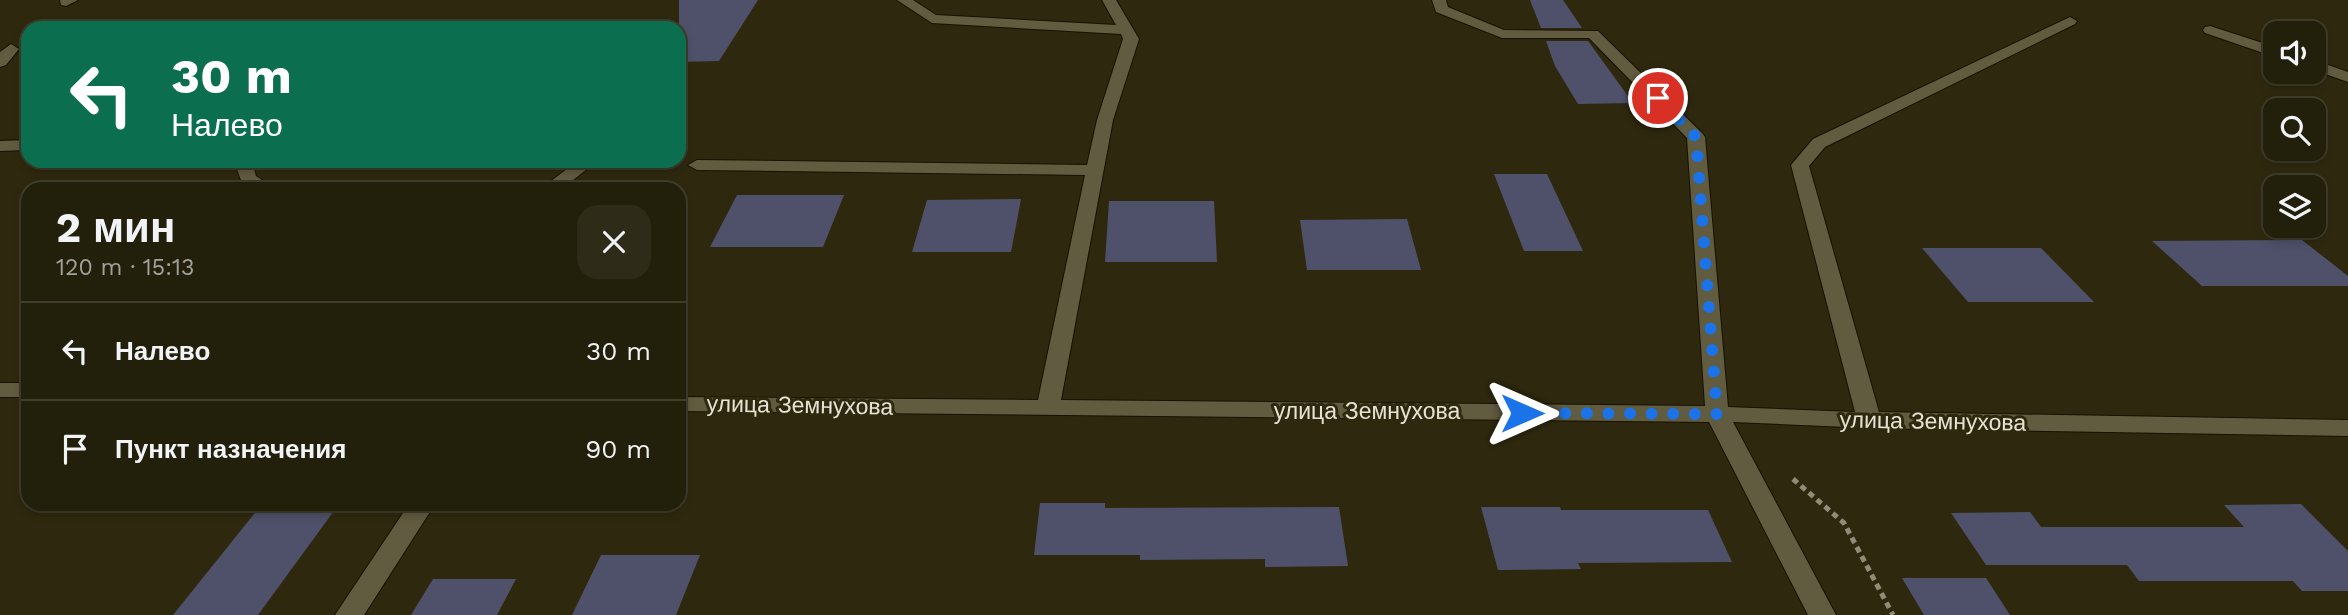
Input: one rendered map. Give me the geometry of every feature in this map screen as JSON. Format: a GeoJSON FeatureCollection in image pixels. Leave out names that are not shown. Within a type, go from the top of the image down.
{"type":"FeatureCollection","features":[{"type":"Feature","properties":{"kind":"street"},"geometry":{"type":"LineString","coordinates":[[904,0],[932,19],[1128,30]]}},
{"type":"Feature","properties":{"kind":"street"},"geometry":{"type":"LineString","coordinates":[[1048,409],[1105,120],[1131,39],[1109,0]]}},
{"type":"Feature","properties":{"kind":"street"},"geometry":{"type":"LineString","coordinates":[[1439,0],[1441,9],[1502,34],[1592,34],[1696,137],[1717,414],[1822,615]]}},
{"type":"Feature","properties":{"kind":"street"},"geometry":{"type":"LineString","coordinates":[[1869,420],[1800,165],[1819,143],[2070,21]]}},
{"type":"Feature","properties":{"kind":"street"},"geometry":{"type":"LineString","coordinates":[[2210,30],[2263,48]]}},
{"type":"Feature","properties":{"kind":"street"},"geometry":{"type":"LineString","coordinates":[[0,62],[11,49]]}},
{"type":"Feature","properties":{"kind":"street"},"geometry":{"type":"LineString","coordinates":[[2326,69],[2348,77]]}},
{"type":"Feature","properties":{"kind":"street"},"geometry":{"type":"LineString","coordinates":[[0,146],[21,145]]}},
{"type":"Feature","properties":{"kind":"street"},"geometry":{"type":"LineString","coordinates":[[697,165],[1095,170]]}},
{"type":"Feature","properties":{"kind":"street"},"geometry":{"type":"LineString","coordinates":[[245,168],[248,179],[254,182]]}},
{"type":"Feature","properties":{"kind":"street"},"geometry":{"type":"LineString","coordinates":[[560,182],[578,168]]}},
{"type":"Feature","properties":{"kind":"street"},"geometry":{"type":"LineString","coordinates":[[0,390],[21,390]]}},
{"type":"Feature","properties":{"kind":"street","name":"улица Земнухова"},"geometry":{"type":"LineString","coordinates":[[686,404],[1717,414],[1869,420],[2348,428]]}},
{"type":"Feature","properties":{"kind":"street"},"geometry":{"type":"LineString","coordinates":[[349,615],[417,511]]}},
{"type":"Feature","properties":{"kind":"path"},"geometry":{"type":"LineString","coordinates":[[1791,478],[1844,523],[1893,615]]}},
{"type":"Feature","properties":{"kind":"building"},"geometry":{"type":"Polygon","coordinates":[[[679,0],[758,0],[719,61],[686,62],[686,21],[679,21],[679,0]]]}},
{"type":"Feature","properties":{"kind":"building"},"geometry":{"type":"Polygon","coordinates":[[[1530,0],[1563,0],[1582,28],[1541,28],[1530,0]]]}},
{"type":"Feature","properties":{"kind":"building"},"geometry":{"type":"Polygon","coordinates":[[[1546,41],[1588,41],[1633,103],[1578,104],[1555,66],[1546,41]]]}},
{"type":"Feature","properties":{"kind":"building"},"geometry":{"type":"Polygon","coordinates":[[[1494,174],[1547,174],[1583,251],[1524,251],[1494,174]]]}},
{"type":"Feature","properties":{"kind":"building"},"geometry":{"type":"Polygon","coordinates":[[[737,195],[844,195],[823,247],[710,247],[737,195]]]}},
{"type":"Feature","properties":{"kind":"building"},"geometry":{"type":"Polygon","coordinates":[[[1021,199],[1011,252],[912,252],[927,200],[1021,199]]]}},
{"type":"Feature","properties":{"kind":"building"},"geometry":{"type":"Polygon","coordinates":[[[1109,201],[1214,201],[1217,262],[1105,262],[1109,201]]]}},
{"type":"Feature","properties":{"kind":"building"},"geometry":{"type":"Polygon","coordinates":[[[1407,219],[1421,270],[1307,270],[1300,220],[1407,219]]]}},
{"type":"Feature","properties":{"kind":"building"},"geometry":{"type":"Polygon","coordinates":[[[2302,240],[2348,276],[2348,286],[2202,286],[2152,241],[2302,240]]]}},
{"type":"Feature","properties":{"kind":"building"},"geometry":{"type":"Polygon","coordinates":[[[1922,248],[2041,248],[2094,302],[1968,302],[1922,248]]]}},
{"type":"Feature","properties":{"kind":"building"},"geometry":{"type":"Polygon","coordinates":[[[1040,503],[1105,503],[1105,508],[1339,507],[1348,566],[1265,567],[1265,559],[1140,560],[1140,555],[1034,555],[1040,503]]]}},
{"type":"Feature","properties":{"kind":"building"},"geometry":{"type":"Polygon","coordinates":[[[2301,504],[2348,551],[2348,591],[2302,591],[2293,581],[2139,581],[2127,565],[1986,565],[1951,513],[2030,512],[2041,527],[2244,527],[2224,505],[2301,504]]]}},
{"type":"Feature","properties":{"kind":"building"},"geometry":{"type":"Polygon","coordinates":[[[1481,507],[1708,510],[1732,562],[1578,563],[1581,569],[1498,570],[1481,507]]]}},
{"type":"Feature","properties":{"kind":"building"},"geometry":{"type":"Polygon","coordinates":[[[256,511],[334,511],[258,615],[173,615],[256,511]]]}},
{"type":"Feature","properties":{"kind":"building"},"geometry":{"type":"Polygon","coordinates":[[[601,555],[700,555],[676,615],[572,615],[601,555]]]}},
{"type":"Feature","properties":{"kind":"building"},"geometry":{"type":"Polygon","coordinates":[[[1902,578],[1986,578],[2010,615],[1924,615],[1902,578]]]}},
{"type":"Feature","properties":{"kind":"building"},"geometry":{"type":"Polygon","coordinates":[[[433,579],[516,579],[497,615],[411,615],[433,579]]]}},
{"type":"Feature","properties":{"kind":"route"},"geometry":{"type":"LineString","coordinates":[[1522,413],[1717,414],[1696,137],[1658,98]]}}]}
